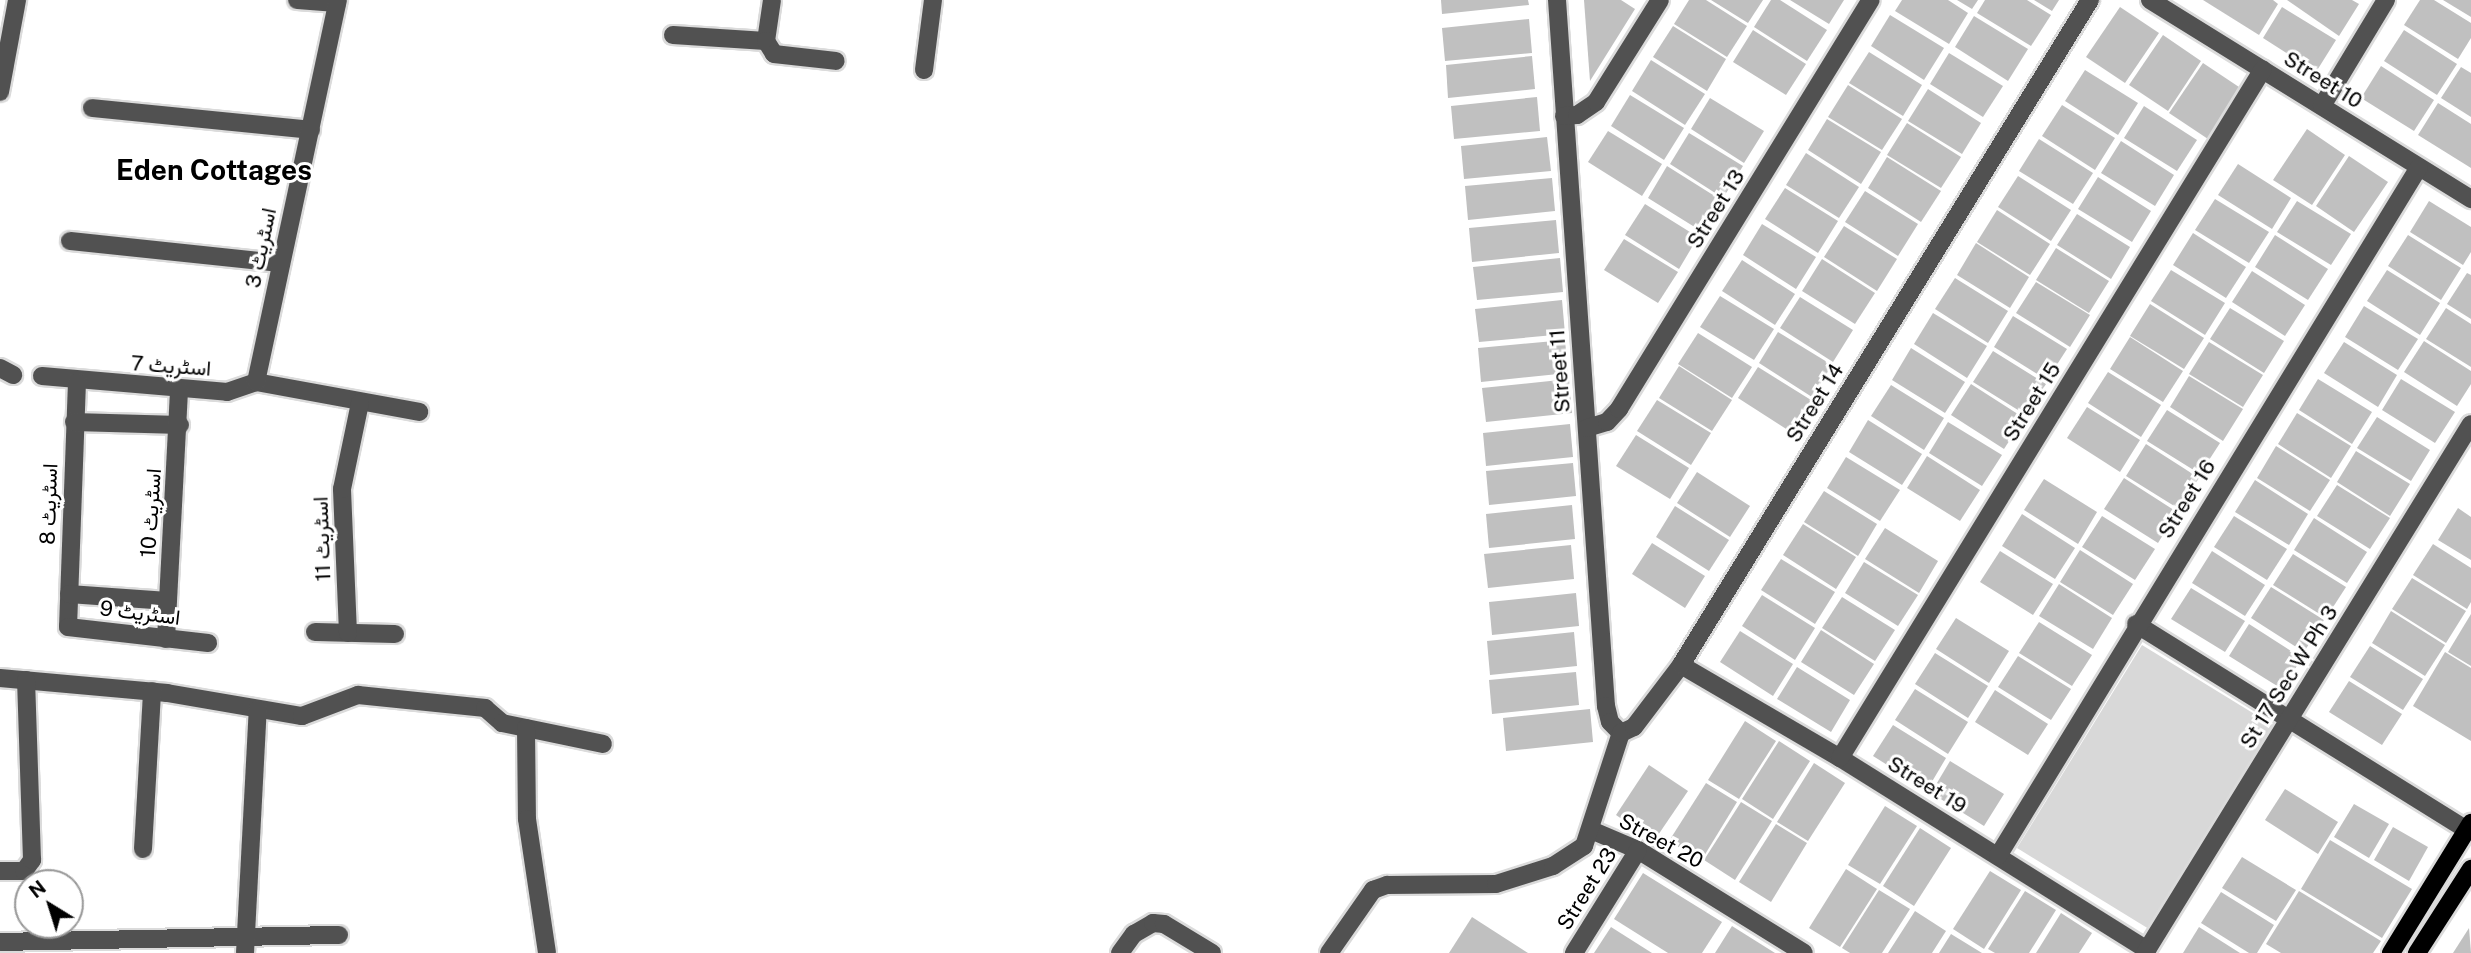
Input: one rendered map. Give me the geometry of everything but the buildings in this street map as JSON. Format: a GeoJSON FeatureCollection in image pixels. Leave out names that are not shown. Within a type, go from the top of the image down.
{"type":"FeatureCollection","features":[{"type":"Feature","properties":{"kind":"main road"},"geometry":{"type":"LineString","coordinates":[[2391,953],[2469,827]]}},
{"type":"Feature","properties":{"kind":"main road"},"geometry":{"type":"LineString","coordinates":[[2417,953],[2471,869]]}},
{"type":"Feature","properties":{"kind":"street"},"geometry":{"type":"LineString","coordinates":[[0,92],[17,0]]}},
{"type":"Feature","properties":{"kind":"street"},"geometry":{"type":"LineString","coordinates":[[297,0],[337,2]]}},
{"type":"Feature","properties":{"kind":"street"},"geometry":{"type":"LineString","coordinates":[[772,0],[766,41],[774,54],[836,61]]}},
{"type":"Feature","properties":{"kind":"street"},"geometry":{"type":"LineString","coordinates":[[924,69],[933,0]]}},
{"type":"Feature","properties":{"kind":"street","name":"Street 11"},"geometry":{"type":"LineString","coordinates":[[1557,0],[1606,706],[1611,722],[1621,733]]}},
{"type":"Feature","properties":{"kind":"street"},"geometry":{"type":"LineString","coordinates":[[1564,116],[1577,115],[1596,102],[1660,0]]}},
{"type":"Feature","properties":{"kind":"street","name":"Street 13"},"geometry":{"type":"LineString","coordinates":[[1587,428],[1608,422],[1619,409],[1871,0]]}},
{"type":"Feature","properties":{"kind":"street","name":"Street 14"},"geometry":{"type":"LineString","coordinates":[[1621,733],[1634,727],[1681,665],[2090,0]]}},
{"type":"Feature","properties":{"kind":"street","name":"Street 10"},"geometry":{"type":"LineString","coordinates":[[2150,0],[2172,5],[2263,69],[2471,199]]}},
{"type":"Feature","properties":{"kind":"street"},"geometry":{"type":"LineString","coordinates":[[2322,106],[2386,0]]}},
{"type":"Feature","properties":{"kind":"street","name":"اسٹریٹ 3"},"geometry":{"type":"LineString","coordinates":[[256,382],[337,2]]}},
{"type":"Feature","properties":{"kind":"street"},"geometry":{"type":"LineString","coordinates":[[673,35],[766,41]]}},
{"type":"Feature","properties":{"kind":"street","name":"Street 15"},"geometry":{"type":"LineString","coordinates":[[1840,758],[2263,69]]}},
{"type":"Feature","properties":{"kind":"street"},"geometry":{"type":"LineString","coordinates":[[92,108],[311,130]]}},
{"type":"Feature","properties":{"kind":"street","name":"Street 16"},"geometry":{"type":"LineString","coordinates":[[1997,856],[2136,625],[2419,167]]}},
{"type":"Feature","properties":{"kind":"street"},"geometry":{"type":"LineString","coordinates":[[71,241],[281,263]]}},
{"type":"Feature","properties":{"kind":"street","name":"اسٹریٹ 7"},"geometry":{"type":"LineString","coordinates":[[42,376],[76,382],[227,392],[256,382],[419,412]]}},
{"type":"Feature","properties":{"kind":"street","name":"اسٹریٹ 8"},"geometry":{"type":"LineString","coordinates":[[68,627],[76,382]]}},
{"type":"Feature","properties":{"kind":"street","name":"اسٹریٹ 10"},"geometry":{"type":"LineString","coordinates":[[166,639],[180,425],[179,389]]}},
{"type":"Feature","properties":{"kind":"street","name":"اسٹریٹ 11"},"geometry":{"type":"LineString","coordinates":[[348,633],[342,489],[360,402]]}},
{"type":"Feature","properties":{"kind":"street"},"geometry":{"type":"LineString","coordinates":[[74,422],[180,425]]}},
{"type":"Feature","properties":{"kind":"street","name":"St 17 Sec W Ph 3"},"geometry":{"type":"LineString","coordinates":[[2146,951],[2471,424]]}},
{"type":"Feature","properties":{"kind":"street"},"geometry":{"type":"LineString","coordinates":[[69,594],[167,601]]}},
{"type":"Feature","properties":{"kind":"street"},"geometry":{"type":"LineString","coordinates":[[2136,625],[2469,827]]}},
{"type":"Feature","properties":{"kind":"street","name":"اسٹریٹ 9"},"geometry":{"type":"LineString","coordinates":[[68,627],[208,643]]}},
{"type":"Feature","properties":{"kind":"street"},"geometry":{"type":"LineString","coordinates":[[315,632],[395,634]]}},
{"type":"Feature","properties":{"kind":"street","name":"Street 19"},"geometry":{"type":"LineString","coordinates":[[1681,665],[1840,758],[2146,951]]}},
{"type":"Feature","properties":{"kind":"street"},"geometry":{"type":"LineString","coordinates":[[0,678],[152,691],[302,716],[358,695],[485,708],[502,723],[603,744]]}},
{"type":"Feature","properties":{"kind":"street"},"geometry":{"type":"LineString","coordinates":[[0,871],[23,871],[32,860],[26,680]]}},
{"type":"Feature","properties":{"kind":"street"},"geometry":{"type":"LineString","coordinates":[[143,849],[152,691]]}},
{"type":"Feature","properties":{"kind":"street"},"geometry":{"type":"LineString","coordinates":[[245,944],[258,709]]}},
{"type":"Feature","properties":{"kind":"street"},"geometry":{"type":"LineString","coordinates":[[526,728],[527,819],[547,953]]}},
{"type":"Feature","properties":{"kind":"street"},"geometry":{"type":"LineString","coordinates":[[1591,830],[1621,733]]}},
{"type":"Feature","properties":{"kind":"street","name":"Street 20"},"geometry":{"type":"LineString","coordinates":[[1329,953],[1373,890],[1387,885],[1470,887],[1514,879],[1575,855],[1591,830],[1638,849],[1804,953]]}},
{"type":"Feature","properties":{"kind":"street","name":"Street 23"},"geometry":{"type":"LineString","coordinates":[[1574,953],[1638,849]]}},
{"type":"Feature","properties":{"kind":"street"},"geometry":{"type":"LineString","coordinates":[[1120,953],[1141,928],[1164,923],[1212,953]]}},
{"type":"Feature","properties":{"kind":"street"},"geometry":{"type":"LineString","coordinates":[[0,942],[245,944],[339,935]]}},
{"type":"Feature","properties":{"kind":"shaded area"},"geometry":{"type":"Polygon","coordinates":[[[2142,645],[2274,726],[2149,929],[2017,848],[2142,645]]]}},
{"type":"Feature","properties":{"kind":"district","name":"Eden Cottages"},"geometry":{"type":"Point","coordinates":[214,170]}}]}
